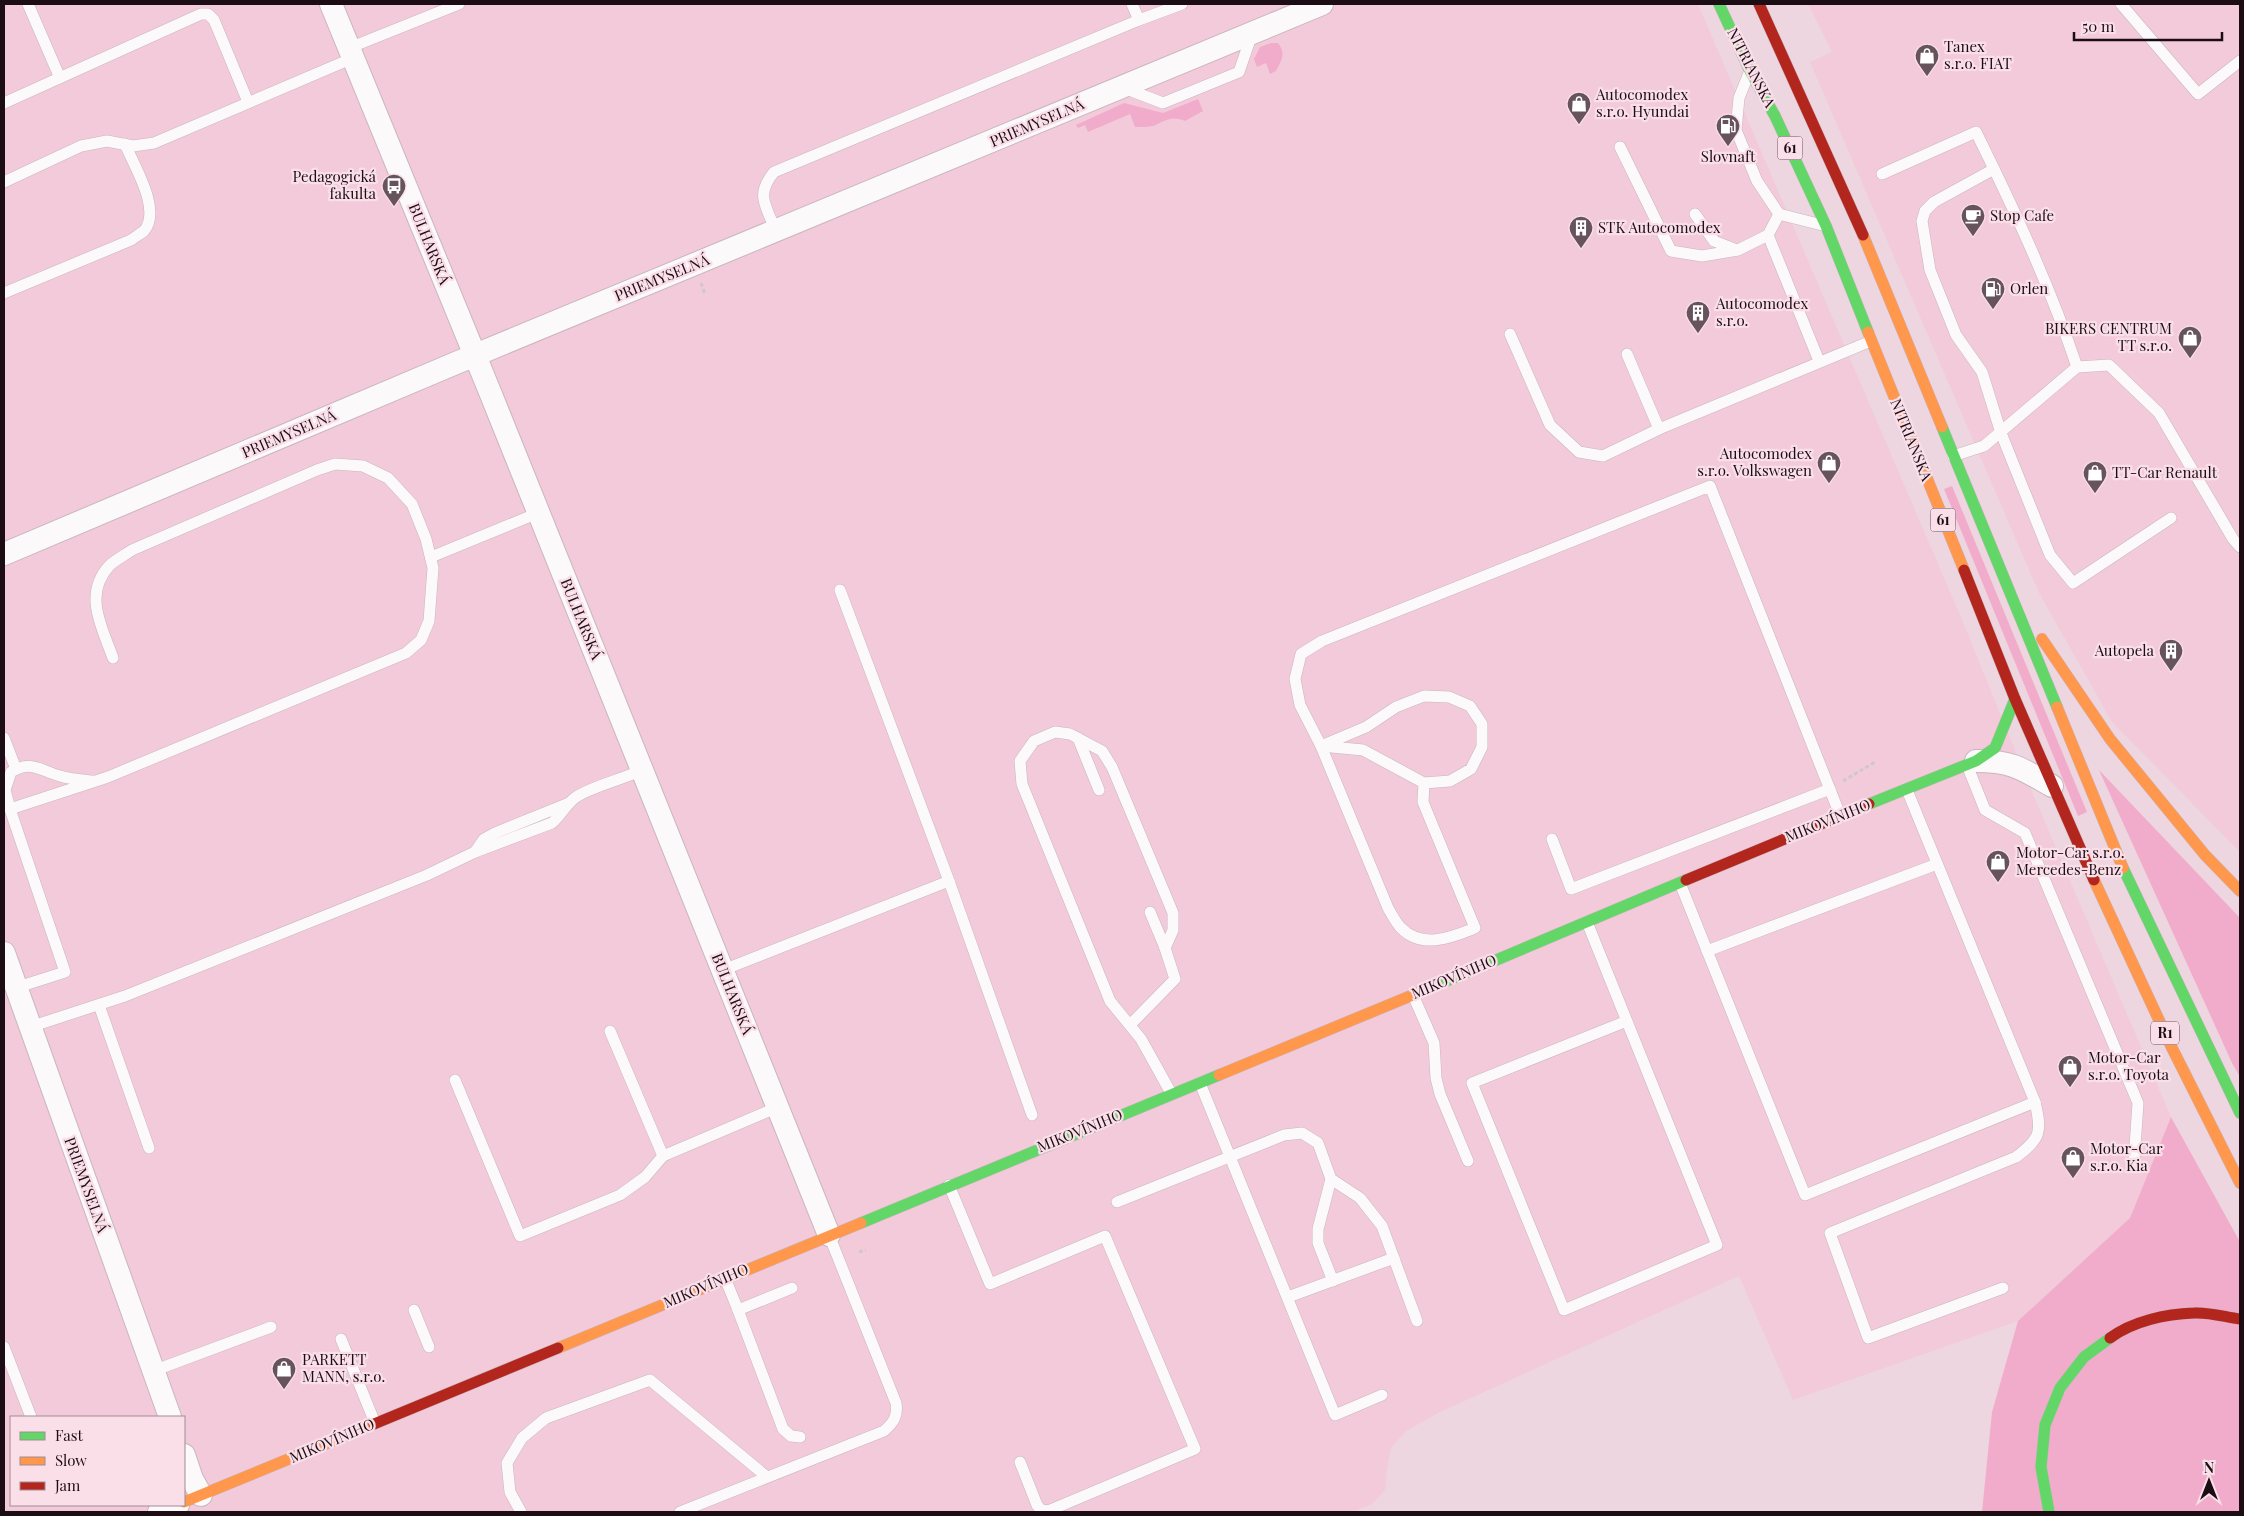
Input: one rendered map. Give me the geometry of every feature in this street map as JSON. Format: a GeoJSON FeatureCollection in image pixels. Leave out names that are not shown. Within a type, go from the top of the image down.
{"type":"FeatureCollection","features":[{"type":"Feature","properties":{"kind":"main road","name":"NITRIANSKA"},"geometry":{"type":"LineString","coordinates":[[1718,4],[1750,71],[1775,116],[1826,226],[2014,699],[2094,880]]}},
{"type":"Feature","properties":{"kind":"main road","name":"61"},"geometry":{"type":"LineString","coordinates":[[1759,4],[1858,223],[2123,868]]}},
{"type":"Feature","properties":{"kind":"main road"},"geometry":{"type":"LineString","coordinates":[[2006,583],[2110,739],[2199,848],[2240,891]]}},
{"type":"Feature","properties":{"kind":"main road","name":"MIKOVÍNIHO"},"geometry":{"type":"LineString","coordinates":[[192,1499],[1971,763],[1995,748],[2014,699]]}},
{"type":"Feature","properties":{"kind":"main road","name":"R1"},"geometry":{"type":"LineString","coordinates":[[2123,868],[2240,1113]]}},
{"type":"Feature","properties":{"kind":"main road","name":"R1"},"geometry":{"type":"LineString","coordinates":[[2094,880],[2171,1046],[2240,1183]]}},
{"type":"Feature","properties":{"kind":"main road"},"geometry":{"type":"LineString","coordinates":[[2049,1512],[2041,1470],[2042,1433],[2054,1398],[2065,1378],[2080,1360],[2110,1337],[2151,1319],[2190,1313],[2225,1315],[2240,1319]]}},
{"type":"Feature","properties":{"kind":"street","name":"BULHARSKÁ"},"geometry":{"type":"LineString","coordinates":[[331,4],[830,1235]]}},
{"type":"Feature","properties":{"kind":"street","name":"PRIEMYSELNÁ"},"geometry":{"type":"LineString","coordinates":[[4,554],[474,356],[1322,4]]}},
{"type":"Feature","properties":{"kind":"street"},"geometry":{"type":"LineString","coordinates":[[1971,763],[2000,761],[2019,767],[2052,786]]}},
{"type":"Feature","properties":{"kind":"street","name":"PRIEMYSELNÁ"},"geometry":{"type":"LineString","coordinates":[[4,953],[170,1416]]}},
{"type":"Feature","properties":{"kind":"street"},"geometry":{"type":"LineString","coordinates":[[185,1458],[192,1479],[192,1499]]}},
{"type":"Feature","properties":{"kind":"street"},"geometry":{"type":"LineString","coordinates":[[159,1512],[175,1506]]}},
{"type":"Feature","properties":{"kind":"lane"},"geometry":{"type":"LineString","coordinates":[[28,4],[60,78]]}},
{"type":"Feature","properties":{"kind":"lane"},"geometry":{"type":"LineString","coordinates":[[4,182],[81,146],[107,141],[133,146],[154,143],[248,102],[459,4]]}},
{"type":"Feature","properties":{"kind":"lane"},"geometry":{"type":"LineString","coordinates":[[1132,4],[1139,20]]}},
{"type":"Feature","properties":{"kind":"lane"},"geometry":{"type":"LineString","coordinates":[[776,231],[763,199],[764,183],[774,172],[1139,20],[1182,4]]}},
{"type":"Feature","properties":{"kind":"lane"},"geometry":{"type":"LineString","coordinates":[[2121,4],[2198,94],[2240,61]]}},
{"type":"Feature","properties":{"kind":"lane"},"geometry":{"type":"LineString","coordinates":[[4,103],[60,78],[199,9],[214,20],[248,102]]}},
{"type":"Feature","properties":{"kind":"lane"},"geometry":{"type":"LineString","coordinates":[[1122,87],[1163,103],[1239,72],[1252,33]]}},
{"type":"Feature","properties":{"kind":"lane"},"geometry":{"type":"LineString","coordinates":[[1750,71],[1739,98],[1736,130],[1757,182],[1779,214],[1826,226]]}},
{"type":"Feature","properties":{"kind":"lane"},"geometry":{"type":"LineString","coordinates":[[1882,174],[1976,132],[2056,306],[2077,367]]}},
{"type":"Feature","properties":{"kind":"lane"},"geometry":{"type":"LineString","coordinates":[[4,293],[131,240],[144,230],[151,214],[149,200],[125,144]]}},
{"type":"Feature","properties":{"kind":"lane"},"geometry":{"type":"LineString","coordinates":[[1620,147],[1671,251],[1702,256],[1738,250],[1768,235],[1779,214]]}},
{"type":"Feature","properties":{"kind":"lane"},"geometry":{"type":"LineString","coordinates":[[1994,169],[1934,202],[1924,211],[1922,221],[1930,270],[1956,335],[1982,372],[2000,433],[2050,555],[2073,583],[2171,518]]}},
{"type":"Feature","properties":{"kind":"lane"},"geometry":{"type":"LineString","coordinates":[[1695,214],[1714,241],[1738,250]]}},
{"type":"Feature","properties":{"kind":"lane"},"geometry":{"type":"LineString","coordinates":[[1768,235],[1819,361]]}},
{"type":"Feature","properties":{"kind":"lane"},"geometry":{"type":"LineString","coordinates":[[1510,334],[1550,425],[1579,452],[1603,456],[1819,361],[1871,341]]}},
{"type":"Feature","properties":{"kind":"lane"},"geometry":{"type":"LineString","coordinates":[[1627,354],[1659,430]]}},
{"type":"Feature","properties":{"kind":"lane"},"geometry":{"type":"LineString","coordinates":[[1953,456],[1984,446],[2077,367],[2109,365],[2159,413],[2240,547]]}},
{"type":"Feature","properties":{"kind":"lane"},"geometry":{"type":"LineString","coordinates":[[10,809],[94,781],[406,653],[421,640],[429,621],[433,568],[426,538],[412,504],[388,478],[363,466],[335,464],[132,550],[110,566],[97,586],[95,610],[113,658]]}},
{"type":"Feature","properties":{"kind":"lane"},"geometry":{"type":"LineString","coordinates":[[1424,783],[1423,802],[1475,928],[1444,940],[1420,939],[1402,929],[1388,908],[1321,746],[1300,705],[1295,679],[1302,654],[1322,641],[1710,486],[1840,816]]}},
{"type":"Feature","properties":{"kind":"lane"},"geometry":{"type":"LineString","coordinates":[[431,557],[538,513]]}},
{"type":"Feature","properties":{"kind":"lane"},"geometry":{"type":"LineString","coordinates":[[840,590],[949,881],[1032,1115]]}},
{"type":"Feature","properties":{"kind":"lane"},"geometry":{"type":"LineString","coordinates":[[1424,696],[1450,697],[1470,706],[1482,724],[1482,748],[1471,769],[1450,781],[1424,783],[1362,750],[1321,746],[1366,728],[1396,707],[1424,696]]}},
{"type":"Feature","properties":{"kind":"lane"},"geometry":{"type":"LineString","coordinates":[[1165,948],[1173,930],[1173,913],[1112,767],[1102,752],[1070,734],[1055,732],[1034,741],[1020,761],[1022,784],[1110,1002],[1142,1039],[1171,1093]]}},
{"type":"Feature","properties":{"kind":"lane"},"geometry":{"type":"LineString","coordinates":[[4,738],[16,769]]}},
{"type":"Feature","properties":{"kind":"lane"},"geometry":{"type":"LineString","coordinates":[[1078,738],[1099,790]]}},
{"type":"Feature","properties":{"kind":"lane"},"geometry":{"type":"LineString","coordinates":[[1971,763],[1985,810],[2025,833],[2138,1103],[2134,1161]]}},
{"type":"Feature","properties":{"kind":"lane"},"geometry":{"type":"LineString","coordinates":[[15,988],[65,972],[10,809],[5,790],[11,772],[23,765],[41,768],[61,777],[94,781]]}},
{"type":"Feature","properties":{"kind":"lane"},"geometry":{"type":"LineString","coordinates":[[30,1027],[99,1005],[427,875],[475,852],[552,823],[562,814],[569,803],[579,796],[642,770]]}},
{"type":"Feature","properties":{"kind":"lane"},"geometry":{"type":"LineString","coordinates":[[1552,840],[1571,889],[1830,789]]}},
{"type":"Feature","properties":{"kind":"lane"},"geometry":{"type":"LineString","coordinates":[[1907,790],[2035,1102],[2040,1123],[2034,1143],[2016,1157],[1830,1233],[1868,1338],[2003,1288]]}},
{"type":"Feature","properties":{"kind":"lane"},"geometry":{"type":"LineString","coordinates":[[1707,951],[1937,864]]}},
{"type":"Feature","properties":{"kind":"lane"},"geometry":{"type":"LineString","coordinates":[[723,970],[949,881]]}},
{"type":"Feature","properties":{"kind":"lane"},"geometry":{"type":"LineString","coordinates":[[1680,882],[1805,1195],[2035,1102]]}},
{"type":"Feature","properties":{"kind":"lane"},"geometry":{"type":"LineString","coordinates":[[1130,1025],[1175,979],[1150,912]]}},
{"type":"Feature","properties":{"kind":"lane"},"geometry":{"type":"LineString","coordinates":[[1587,922],[1627,1021],[1717,1245],[1564,1310],[1472,1083],[1627,1021]]}},
{"type":"Feature","properties":{"kind":"lane"},"geometry":{"type":"LineString","coordinates":[[1413,994],[1434,1043],[1436,1078],[1440,1094],[1468,1161]]}},
{"type":"Feature","properties":{"kind":"lane"},"geometry":{"type":"LineString","coordinates":[[99,1005],[150,1148]]}},
{"type":"Feature","properties":{"kind":"lane"},"geometry":{"type":"LineString","coordinates":[[610,1031],[663,1156]]}},
{"type":"Feature","properties":{"kind":"lane"},"geometry":{"type":"LineString","coordinates":[[455,1080],[520,1236],[620,1195],[645,1176],[663,1156],[778,1107]]}},
{"type":"Feature","properties":{"kind":"lane"},"geometry":{"type":"LineString","coordinates":[[1200,1082],[1335,1415],[1382,1395]]}},
{"type":"Feature","properties":{"kind":"lane"},"geometry":{"type":"LineString","coordinates":[[1117,1202],[1284,1135],[1302,1133],[1318,1143],[1331,1179],[1318,1229],[1318,1243],[1333,1281]]}},
{"type":"Feature","properties":{"kind":"lane"},"geometry":{"type":"LineString","coordinates":[[1331,1179],[1360,1198],[1382,1226],[1417,1321]]}},
{"type":"Feature","properties":{"kind":"lane"},"geometry":{"type":"LineString","coordinates":[[949,1185],[990,1284],[1105,1236],[1195,1449],[1048,1511],[1041,1510],[1037,1505],[1020,1462]]}},
{"type":"Feature","properties":{"kind":"lane"},"geometry":{"type":"LineString","coordinates":[[680,1512],[884,1431],[892,1424],[898,1412],[896,1402],[830,1235]]}},
{"type":"Feature","properties":{"kind":"lane"},"geometry":{"type":"LineString","coordinates":[[1288,1297],[1394,1258]]}},
{"type":"Feature","properties":{"kind":"lane"},"geometry":{"type":"LineString","coordinates":[[725,1278],[783,1428],[790,1436],[800,1437]]}},
{"type":"Feature","properties":{"kind":"lane"},"geometry":{"type":"LineString","coordinates":[[738,1310],[792,1288]]}},
{"type":"Feature","properties":{"kind":"lane"},"geometry":{"type":"LineString","coordinates":[[414,1310],[429,1347]]}},
{"type":"Feature","properties":{"kind":"lane"},"geometry":{"type":"LineString","coordinates":[[153,1371],[271,1327]]}},
{"type":"Feature","properties":{"kind":"lane"},"geometry":{"type":"LineString","coordinates":[[341,1339],[375,1423]]}},
{"type":"Feature","properties":{"kind":"lane"},"geometry":{"type":"LineString","coordinates":[[4,1347],[31,1416]]}},
{"type":"Feature","properties":{"kind":"lane"},"geometry":{"type":"LineString","coordinates":[[521,1512],[510,1492],[507,1463],[522,1438],[546,1418],[650,1380],[767,1478]]}},
{"type":"Feature","properties":{"kind":"path"},"geometry":{"type":"LineString","coordinates":[[1830,789],[1875,762]]}},
{"type":"Feature","properties":{"kind":"path"},"geometry":{"type":"LineString","coordinates":[[859,1252],[866,1250]]}},
{"type":"Feature","properties":{"kind":"shaded area"},"geometry":{"type":"Polygon","coordinates":[[[4,4],[1698,4],[1960,615],[2033,794],[2171,1117],[2130,1218],[2018,1321],[1793,1400],[1739,1276],[1440,1412],[1406,1431],[1391,1448],[1385,1490],[1372,1504],[1353,1512],[4,1512],[4,4]]]}},
{"type":"Feature","properties":{"kind":"shaded area"},"geometry":{"type":"Polygon","coordinates":[[[1808,4],[2240,4],[2240,852],[2112,722],[2039,593],[1810,62],[1832,52],[1808,4]]]}},
{"type":"Feature","properties":{"kind":"shaded area"},"geometry":{"type":"Polygon","coordinates":[[[1271,43],[1278,43],[1282,53],[1276,71],[1270,74],[1266,63],[1257,67],[1254,59],[1260,47],[1271,43]]]}},
{"type":"Feature","properties":{"kind":"shaded area"},"geometry":{"type":"Polygon","coordinates":[[[1198,99],[1203,111],[1185,121],[1172,119],[1153,126],[1135,127],[1130,114],[1088,132],[1085,125],[1078,128],[1076,125],[1124,103],[1163,113],[1198,99]]]}},
{"type":"Feature","properties":{"kind":"shaded area"},"geometry":{"type":"Polygon","coordinates":[[[1952,486],[2087,812],[2078,816],[1944,489],[1952,486]]]}},
{"type":"Feature","properties":{"kind":"shaded area"},"geometry":{"type":"Polygon","coordinates":[[[2099,770],[2240,918],[2240,1077],[2232,1063],[2099,770]]]}},
{"type":"Feature","properties":{"kind":"shaded area"},"geometry":{"type":"Polygon","coordinates":[[[2171,1117],[2240,1242],[2240,1512],[1982,1512],[1992,1412],[2018,1321],[2130,1218],[2171,1117]]]}},
{"type":"Feature","properties":{"kind":"traffic: fast"},"geometry":{"type":"LineString","coordinates":[[1719,4],[1750,71],[1775,116],[1826,226],[1868,332]]}},
{"type":"Feature","properties":{"kind":"traffic: fast"},"geometry":{"type":"LineString","coordinates":[[1942,427],[2057,707]]}},
{"type":"Feature","properties":{"kind":"traffic: fast"},"geometry":{"type":"LineString","coordinates":[[1869,804],[1976,761],[1995,748],[2015,699]]}},
{"type":"Feature","properties":{"kind":"traffic: fast"},"geometry":{"type":"LineString","coordinates":[[2123,868],[2240,1113]]}},
{"type":"Feature","properties":{"kind":"traffic: fast"},"geometry":{"type":"LineString","coordinates":[[1437,985],[1686,880]]}},
{"type":"Feature","properties":{"kind":"traffic: fast"},"geometry":{"type":"LineString","coordinates":[[861,1223],[1219,1075]]}},
{"type":"Feature","properties":{"kind":"traffic: fast"},"geometry":{"type":"LineString","coordinates":[[2049,1512],[2041,1467],[2045,1425],[2060,1388],[2084,1357],[2110,1338]]}},
{"type":"Feature","properties":{"kind":"traffic: slow"},"geometry":{"type":"LineString","coordinates":[[1863,235],[1942,427]]}},
{"type":"Feature","properties":{"kind":"traffic: slow"},"geometry":{"type":"LineString","coordinates":[[1868,332],[1964,570]]}},
{"type":"Feature","properties":{"kind":"traffic: slow"},"geometry":{"type":"LineString","coordinates":[[2042,639],[2110,739],[2205,855],[2240,891]]}},
{"type":"Feature","properties":{"kind":"traffic: slow"},"geometry":{"type":"LineString","coordinates":[[2057,707],[2123,868]]}},
{"type":"Feature","properties":{"kind":"traffic: slow"},"geometry":{"type":"LineString","coordinates":[[2094,880],[2171,1046],[2240,1183]]}},
{"type":"Feature","properties":{"kind":"traffic: slow"},"geometry":{"type":"LineString","coordinates":[[1219,1075],[1437,985]]}},
{"type":"Feature","properties":{"kind":"traffic: slow"},"geometry":{"type":"LineString","coordinates":[[558,1348],[861,1223]]}},
{"type":"Feature","properties":{"kind":"traffic: slow"},"geometry":{"type":"LineString","coordinates":[[185,1502],[374,1424]]}},
{"type":"Feature","properties":{"kind":"traffic: jam"},"geometry":{"type":"LineString","coordinates":[[1759,4],[1863,235]]}},
{"type":"Feature","properties":{"kind":"traffic: jam"},"geometry":{"type":"LineString","coordinates":[[1964,570],[2015,699],[2094,880]]}},
{"type":"Feature","properties":{"kind":"traffic: jam"},"geometry":{"type":"LineString","coordinates":[[1686,880],[1869,804]]}},
{"type":"Feature","properties":{"kind":"traffic: jam"},"geometry":{"type":"LineString","coordinates":[[2110,1338],[2139,1323],[2172,1315],[2200,1313],[2240,1319]]}},
{"type":"Feature","properties":{"kind":"traffic: jam"},"geometry":{"type":"LineString","coordinates":[[374,1424],[558,1348]]}},
{"type":"Feature","properties":{"kind":"place","name":"Tanex s.r.o. FIAT"},"geometry":{"type":"Point","coordinates":[1927,77]}},
{"type":"Feature","properties":{"kind":"place","name":"Autocomodex s.r.o. Hyundai"},"geometry":{"type":"Point","coordinates":[1579,125]}},
{"type":"Feature","properties":{"kind":"place","name":"Slovnaft"},"geometry":{"type":"Point","coordinates":[1728,147]}},
{"type":"Feature","properties":{"kind":"place","name":"Pedagogická fakulta"},"geometry":{"type":"Point","coordinates":[394,207]}},
{"type":"Feature","properties":{"kind":"place","name":"Stop Cafe"},"geometry":{"type":"Point","coordinates":[1973,237]}},
{"type":"Feature","properties":{"kind":"place","name":"STK Autocomodex"},"geometry":{"type":"Point","coordinates":[1581,249]}},
{"type":"Feature","properties":{"kind":"place","name":"Orlen"},"geometry":{"type":"Point","coordinates":[1993,310]}},
{"type":"Feature","properties":{"kind":"place","name":"Autocomodex s.r.o."},"geometry":{"type":"Point","coordinates":[1698,334]}},
{"type":"Feature","properties":{"kind":"place","name":"BIKERS CENTRUM TT s.r.o."},"geometry":{"type":"Point","coordinates":[2190,359]}},
{"type":"Feature","properties":{"kind":"place","name":"Autocomodex s.r.o. Volkswagen"},"geometry":{"type":"Point","coordinates":[1829,484]}},
{"type":"Feature","properties":{"kind":"place","name":"TT-Car Renault"},"geometry":{"type":"Point","coordinates":[2095,494]}},
{"type":"Feature","properties":{"kind":"place","name":"Autopela"},"geometry":{"type":"Point","coordinates":[2171,672]}},
{"type":"Feature","properties":{"kind":"place","name":"Motor-Car s.r.o. Mercedes-Benz"},"geometry":{"type":"Point","coordinates":[1998,883]}},
{"type":"Feature","properties":{"kind":"place","name":"Motor-Car s.r.o. Toyota"},"geometry":{"type":"Point","coordinates":[2070,1088]}},
{"type":"Feature","properties":{"kind":"place","name":"Motor-Car s.r.o. Kia"},"geometry":{"type":"Point","coordinates":[2073,1179]}},
{"type":"Feature","properties":{"kind":"place","name":"PARKETT MANN, s.r.o."},"geometry":{"type":"Point","coordinates":[284,1390]}}]}
